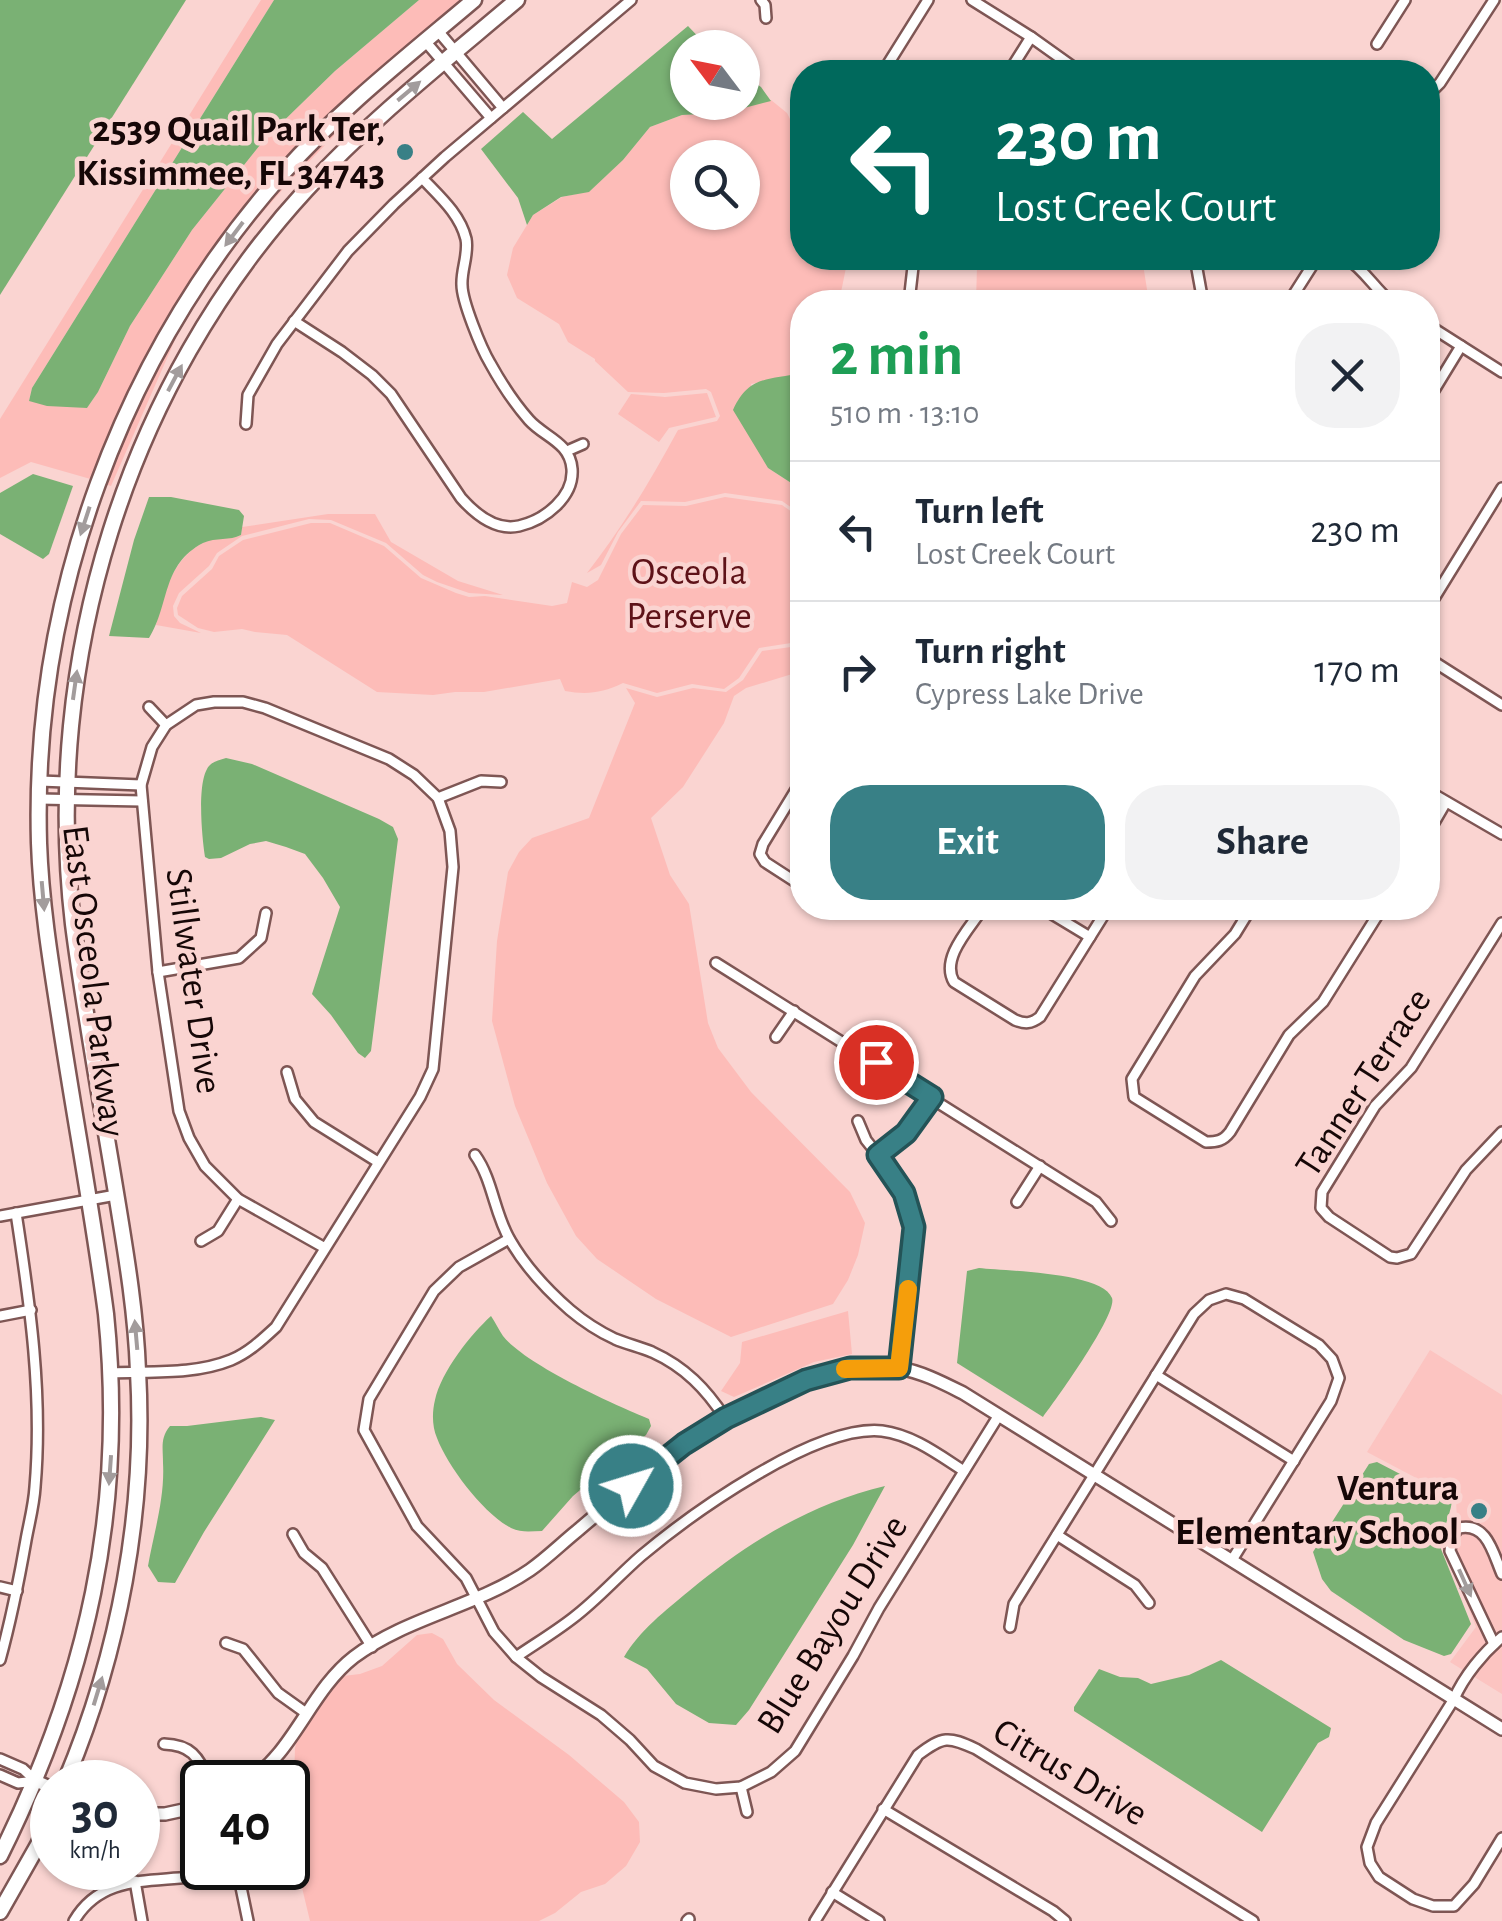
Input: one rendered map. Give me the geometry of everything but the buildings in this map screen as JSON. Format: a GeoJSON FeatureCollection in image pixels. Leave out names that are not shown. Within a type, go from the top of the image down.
{"type":"FeatureCollection","features":[{"type":"Feature","properties":{"kind":"main road","name":"East Osceola Parkway"},"geometry":{"type":"LineString","coordinates":[[44,1760],[75,1670],[98,1572],[112,1447],[111,1373],[101,1278],[46,934],[39,844],[45,701],[76,548],[107,458],[144,376],[208,270],[257,204],[324,131],[474,0]]}},
{"type":"Feature","properties":{"kind":"main road","name":"East Osceola Parkway"},"geometry":{"type":"LineString","coordinates":[[73,1760],[112,1639],[136,1486],[138,1372],[132,1294],[74,928],[66,800],[79,656],[104,550],[134,465],[173,382],[240,272],[302,193],[362,132],[517,0]]}},
{"type":"Feature","properties":{"kind":"main road","name":"East Osceola Parkway"},"geometry":{"type":"LineString","coordinates":[[0,1856],[30,1794]]}},
{"type":"Feature","properties":{"kind":"main road"},"geometry":{"type":"LineString","coordinates":[[0,1912],[30,1858]]}},
{"type":"Feature","properties":{"kind":"street"},"geometry":{"type":"LineString","coordinates":[[246,424],[248,395],[277,344],[348,250],[422,178],[631,0]]}},
{"type":"Feature","properties":{"kind":"street"},"geometry":{"type":"LineString","coordinates":[[762,0],[766,18]]}},
{"type":"Feature","properties":{"kind":"street"},"geometry":{"type":"LineString","coordinates":[[890,60],[928,0]]}},
{"type":"Feature","properties":{"kind":"street"},"geometry":{"type":"LineString","coordinates":[[972,0],[1063,60]]}},
{"type":"Feature","properties":{"kind":"street"},"geometry":{"type":"LineString","coordinates":[[1378,44],[1405,0]]}},
{"type":"Feature","properties":{"kind":"street"},"geometry":{"type":"LineString","coordinates":[[1440,83],[1494,0]]}},
{"type":"Feature","properties":{"kind":"street"},"geometry":{"type":"LineString","coordinates":[[438,31],[449,57],[491,118]]}},
{"type":"Feature","properties":{"kind":"street"},"geometry":{"type":"LineString","coordinates":[[1017,60],[1031,37]]}},
{"type":"Feature","properties":{"kind":"street"},"geometry":{"type":"LineString","coordinates":[[426,41],[449,57],[502,108]]}},
{"type":"Feature","properties":{"kind":"street"},"geometry":{"type":"LineString","coordinates":[[294,322],[342,352],[391,394],[473,512],[495,525],[516,527],[542,518],[560,503],[572,479],[572,464],[559,442],[532,423],[515,403],[488,361],[462,285],[466,242],[456,216],[422,178]]}},
{"type":"Feature","properties":{"kind":"street"},"geometry":{"type":"LineString","coordinates":[[1440,333],[1502,372]]}},
{"type":"Feature","properties":{"kind":"street"},"geometry":{"type":"LineString","coordinates":[[1440,380],[1461,346]]}},
{"type":"Feature","properties":{"kind":"street"},"geometry":{"type":"LineString","coordinates":[[566,451],[583,444]]}},
{"type":"Feature","properties":{"kind":"street"},"geometry":{"type":"LineString","coordinates":[[1440,589],[1502,488]]}},
{"type":"Feature","properties":{"kind":"street"},"geometry":{"type":"LineString","coordinates":[[1440,665],[1501,701]]}},
{"type":"Feature","properties":{"kind":"street"},"geometry":{"type":"LineString","coordinates":[[111,1373],[210,1366],[229,1361],[255,1346],[276,1327],[420,1097],[433,1069],[454,867],[450,831],[438,798],[414,774],[389,759],[242,702],[196,705],[166,725],[149,707]]}},
{"type":"Feature","properties":{"kind":"street","name":"Stillwater Drive"},"geometry":{"type":"LineString","coordinates":[[166,725],[152,746],[141,785],[158,972],[179,1111],[205,1166],[238,1199],[325,1248]]}},
{"type":"Feature","properties":{"kind":"street"},"geometry":{"type":"LineString","coordinates":[[40,781],[141,785]]}},
{"type":"Feature","properties":{"kind":"street"},"geometry":{"type":"LineString","coordinates":[[438,798],[482,781],[501,782]]}},
{"type":"Feature","properties":{"kind":"street"},"geometry":{"type":"LineString","coordinates":[[1440,798],[1502,834]]}},
{"type":"Feature","properties":{"kind":"street"},"geometry":{"type":"LineString","coordinates":[[39,799],[142,801]]}},
{"type":"Feature","properties":{"kind":"street"},"geometry":{"type":"LineString","coordinates":[[790,800],[760,854],[765,862],[790,878]]}},
{"type":"Feature","properties":{"kind":"street"},"geometry":{"type":"LineString","coordinates":[[1440,812],[1446,802]]}},
{"type":"Feature","properties":{"kind":"street"},"geometry":{"type":"LineString","coordinates":[[158,972],[239,958],[261,938],[266,913]]}},
{"type":"Feature","properties":{"kind":"street"},"geometry":{"type":"LineString","coordinates":[[974,920],[954,952],[948,972],[954,982],[1024,1024],[1040,1017],[1101,920]]}},
{"type":"Feature","properties":{"kind":"street"},"geometry":{"type":"LineString","coordinates":[[1062,920],[1090,937]]}},
{"type":"Feature","properties":{"kind":"street"},"geometry":{"type":"LineString","coordinates":[[1244,920],[1195,976],[1132,1079],[1134,1097],[1206,1142],[1216,1142],[1230,1132],[1289,1035],[1323,1002],[1374,920]]}},
{"type":"Feature","properties":{"kind":"street","name":"Tanner Terrace"},"geometry":{"type":"LineString","coordinates":[[1502,923],[1411,1068],[1376,1106],[1322,1192],[1321,1208],[1390,1256],[1411,1254],[1466,1170],[1502,1132]]}},
{"type":"Feature","properties":{"kind":"street"},"geometry":{"type":"LineString","coordinates":[[716,963],[1096,1202],[1111,1221]]}},
{"type":"Feature","properties":{"kind":"street"},"geometry":{"type":"LineString","coordinates":[[776,1037],[794,1011]]}},
{"type":"Feature","properties":{"kind":"street"},"geometry":{"type":"LineString","coordinates":[[287,1072],[296,1099],[314,1122],[378,1162]]}},
{"type":"Feature","properties":{"kind":"street"},"geometry":{"type":"LineString","coordinates":[[878,1155],[906,1133],[932,1097]]}},
{"type":"Feature","properties":{"kind":"street"},"geometry":{"type":"LineString","coordinates":[[858,1121],[866,1140],[904,1193],[914,1227],[899,1368]]}},
{"type":"Feature","properties":{"kind":"street"},"geometry":{"type":"LineString","coordinates":[[474,1155],[486,1170],[509,1239],[539,1280],[573,1312],[613,1338],[653,1352],[686,1372],[708,1392],[726,1418]]}},
{"type":"Feature","properties":{"kind":"street"},"geometry":{"type":"LineString","coordinates":[[1017,1202],[1040,1166]]}},
{"type":"Feature","properties":{"kind":"street"},"geometry":{"type":"LineString","coordinates":[[0,1216],[116,1196]]}},
{"type":"Feature","properties":{"kind":"street"},"geometry":{"type":"LineString","coordinates":[[201,1241],[218,1231],[238,1199]]}},
{"type":"Feature","properties":{"kind":"street"},"geometry":{"type":"LineString","coordinates":[[0,1660],[35,1490],[37,1380],[16,1213]]}},
{"type":"Feature","properties":{"kind":"street"},"geometry":{"type":"LineString","coordinates":[[509,1239],[458,1267],[434,1290],[368,1399],[364,1430],[417,1526],[466,1578],[494,1632],[516,1657],[601,1715],[664,1773],[685,1783],[741,1787],[746,1812]]}},
{"type":"Feature","properties":{"kind":"street"},"geometry":{"type":"LineString","coordinates":[[1010,1627],[1014,1604],[1194,1314],[1209,1300],[1226,1294],[1244,1299],[1319,1345],[1332,1359],[1338,1378],[1331,1401],[1232,1560]]}},
{"type":"Feature","properties":{"kind":"street"},"geometry":{"type":"LineString","coordinates":[[0,1316],[30,1310]]}},
{"type":"Feature","properties":{"kind":"street"},"geometry":{"type":"LineString","coordinates":[[273,1760],[325,1686],[354,1658],[530,1570],[684,1444],[726,1418],[806,1380],[850,1368],[899,1368],[936,1379],[1502,1728]]}},
{"type":"Feature","properties":{"kind":"street"},"geometry":{"type":"LineString","coordinates":[[1156,1375],[1294,1461]]}},
{"type":"Feature","properties":{"kind":"street","name":"Blue Bayou Drive"},"geometry":{"type":"LineString","coordinates":[[741,1787],[770,1772],[795,1752],[805,1738],[879,1608],[999,1415]]}},
{"type":"Feature","properties":{"kind":"street"},"geometry":{"type":"LineString","coordinates":[[516,1657],[574,1617],[683,1522],[797,1453],[855,1432],[884,1432],[920,1443],[964,1471]]}},
{"type":"Feature","properties":{"kind":"street"},"geometry":{"type":"LineString","coordinates":[[1502,1574],[1482,1532],[1471,1526],[1458,1528],[1452,1536],[1450,1551],[1498,1640],[1469,1673],[1376,1823],[1367,1846],[1370,1863],[1379,1877],[1413,1899],[1434,1906],[1454,1906],[1474,1884],[1502,1838]]}},
{"type":"Feature","properties":{"kind":"street"},"geometry":{"type":"LineString","coordinates":[[293,1534],[304,1552],[322,1568],[372,1646]]}},
{"type":"Feature","properties":{"kind":"street"},"geometry":{"type":"LineString","coordinates":[[1057,1534],[1135,1584],[1149,1603]]}},
{"type":"Feature","properties":{"kind":"street"},"geometry":{"type":"LineString","coordinates":[[0,1587],[17,1591]]}},
{"type":"Feature","properties":{"kind":"street"},"geometry":{"type":"LineString","coordinates":[[226,1643],[242,1649],[278,1693],[306,1713]]}},
{"type":"Feature","properties":{"kind":"street","name":"Citrus Drive"},"geometry":{"type":"LineString","coordinates":[[814,1921],[918,1755],[937,1740],[953,1739],[976,1749],[1254,1921]]}},
{"type":"Feature","properties":{"kind":"street"},"geometry":{"type":"LineString","coordinates":[[164,1744],[180,1744],[199,1760]]}},
{"type":"Feature","properties":{"kind":"street"},"geometry":{"type":"LineString","coordinates":[[0,1759],[30,1775]]}},
{"type":"Feature","properties":{"kind":"street"},"geometry":{"type":"LineString","coordinates":[[0,1775],[18,1782],[30,1781]]}},
{"type":"Feature","properties":{"kind":"street"},"geometry":{"type":"LineString","coordinates":[[884,1809],[1066,1921]]}},
{"type":"Feature","properties":{"kind":"street"},"geometry":{"type":"LineString","coordinates":[[74,1921],[91,1899],[106,1890]]}},
{"type":"Feature","properties":{"kind":"street"},"geometry":{"type":"LineString","coordinates":[[136,1890],[142,1921]]}},
{"type":"Feature","properties":{"kind":"street"},"geometry":{"type":"LineString","coordinates":[[242,1890],[248,1921]]}},
{"type":"Feature","properties":{"kind":"street"},"geometry":{"type":"LineString","coordinates":[[832,1892],[879,1921]]}},
{"type":"Feature","properties":{"kind":"shaded area"},"geometry":{"type":"Polygon","coordinates":[[[0,0],[186,0],[0,295],[0,0]]]}},
{"type":"Feature","properties":{"kind":"shaded area"},"geometry":{"type":"Polygon","coordinates":[[[274,0],[419,0],[335,71],[264,140],[192,230],[130,326],[87,408],[29,401],[32,388],[274,0]]]}},
{"type":"Feature","properties":{"kind":"shaded area"},"geometry":{"type":"Polygon","coordinates":[[[670,41],[670,120],[650,127],[589,192],[561,197],[533,215],[527,225],[518,198],[481,149],[523,112],[552,139],[670,41]]]}},
{"type":"Feature","properties":{"kind":"shaded area"},"geometry":{"type":"Polygon","coordinates":[[[760,86],[761,87],[771,101],[760,104],[760,86]]]}},
{"type":"Feature","properties":{"kind":"shaded area"},"geometry":{"type":"Polygon","coordinates":[[[790,375],[790,482],[768,468],[733,410],[746,390],[790,375]]]}},
{"type":"Feature","properties":{"kind":"shaded area"},"geometry":{"type":"Polygon","coordinates":[[[33,474],[73,486],[49,554],[43,559],[0,534],[0,493],[33,474]]]}},
{"type":"Feature","properties":{"kind":"shaded area"},"geometry":{"type":"Polygon","coordinates":[[[149,497],[171,497],[239,510],[244,516],[241,535],[203,543],[180,562],[149,638],[109,636],[134,540],[149,497]]]}},
{"type":"Feature","properties":{"kind":"shaded area"},"geometry":{"type":"Polygon","coordinates":[[[226,758],[252,764],[393,827],[398,839],[371,1051],[365,1058],[312,994],[340,907],[305,854],[266,841],[221,858],[205,857],[203,782],[210,765],[226,758]]]}},
{"type":"Feature","properties":{"kind":"shaded area"},"geometry":{"type":"Polygon","coordinates":[[[979,1268],[1072,1278],[1104,1289],[1112,1298],[1096,1338],[1043,1417],[957,1363],[967,1271],[979,1268]]]}},
{"type":"Feature","properties":{"kind":"shaded area"},"geometry":{"type":"Polygon","coordinates":[[[491,1316],[503,1336],[530,1359],[649,1419],[651,1426],[646,1435],[573,1496],[542,1531],[515,1530],[490,1512],[458,1476],[434,1429],[434,1405],[443,1378],[466,1343],[491,1316]]]}},
{"type":"Feature","properties":{"kind":"shaded area","name":"Ventura Elementary School"},"geometry":{"type":"Polygon","coordinates":[[[1430,1350],[1502,1395],[1502,1694],[1450,1662],[1476,1627],[1445,1549],[1446,1537],[1457,1522],[1456,1499],[1367,1452],[1430,1350]]]}},
{"type":"Feature","properties":{"kind":"shaded area"},"geometry":{"type":"Polygon","coordinates":[[[261,1417],[275,1420],[175,1583],[158,1582],[148,1566],[161,1502],[167,1430],[170,1426],[261,1417]]]}},
{"type":"Feature","properties":{"kind":"shaded area"},"geometry":{"type":"Polygon","coordinates":[[[1377,1462],[1452,1501],[1441,1549],[1471,1624],[1451,1654],[1444,1656],[1404,1640],[1331,1591],[1322,1579],[1313,1552],[1369,1464],[1377,1462]]]}},
{"type":"Feature","properties":{"kind":"shaded area"},"geometry":{"type":"Polygon","coordinates":[[[885,1486],[853,1545],[736,1725],[709,1723],[676,1704],[647,1669],[624,1657],[662,1613],[757,1541],[831,1503],[885,1486]]]}},
{"type":"Feature","properties":{"kind":"shaded area"},"geometry":{"type":"Polygon","coordinates":[[[1221,1660],[1331,1728],[1329,1737],[1318,1743],[1262,1832],[1074,1711],[1099,1669],[1151,1684],[1189,1675],[1221,1660]]]}},
{"type":"Feature","properties":{"kind":"green space"},"geometry":{"type":"Polygon","coordinates":[[[261,0],[274,0],[32,388],[29,401],[87,408],[130,326],[192,230],[264,140],[335,71],[419,0],[467,0],[229,232],[94,480],[31,462],[0,478],[0,419],[261,0]]]}},
{"type":"Feature","properties":{"kind":"green space"},"geometry":{"type":"Polygon","coordinates":[[[394,74],[232,247],[182,324],[111,486],[103,483],[152,374],[216,266],[279,187],[394,74]]]}},
{"type":"Feature","properties":{"kind":"green space"},"geometry":{"type":"Polygon","coordinates":[[[771,100],[790,119],[790,270],[846,270],[841,290],[790,290],[790,376],[751,384],[768,468],[790,482],[790,507],[782,501],[725,493],[685,502],[641,501],[618,532],[601,565],[587,573],[636,503],[678,430],[717,421],[720,416],[711,392],[706,389],[628,392],[595,359],[568,342],[559,324],[517,298],[507,275],[513,248],[533,215],[562,197],[590,191],[650,127],[670,120],[760,120],[760,103],[771,100]]]}},
{"type":"Feature","properties":{"kind":"green space"},"geometry":{"type":"Polygon","coordinates":[[[977,270],[1144,270],[1147,290],[976,290],[977,270]]]}},
{"type":"Feature","properties":{"kind":"green space"},"geometry":{"type":"Polygon","coordinates":[[[707,393],[716,417],[669,428],[659,442],[618,414],[631,394],[665,397],[707,393]]]}},
{"type":"Feature","properties":{"kind":"green space","name":"Osceola Perserve"},"geometry":{"type":"Polygon","coordinates":[[[725,497],[782,505],[790,511],[790,643],[759,648],[739,678],[724,689],[692,684],[657,693],[623,683],[580,693],[565,691],[560,679],[484,692],[377,692],[287,635],[242,629],[214,632],[198,628],[178,615],[182,596],[212,569],[219,556],[243,540],[311,523],[330,523],[384,546],[421,578],[456,593],[552,606],[567,603],[572,582],[587,587],[598,580],[621,534],[643,505],[686,506],[725,497]]]}},
{"type":"Feature","properties":{"kind":"green space"},"geometry":{"type":"Polygon","coordinates":[[[328,514],[375,514],[391,542],[458,581],[503,595],[469,593],[437,582],[386,543],[331,520],[309,519],[242,536],[217,553],[209,566],[179,593],[173,606],[174,616],[201,633],[156,625],[172,575],[198,546],[241,535],[242,527],[328,514]]]}},
{"type":"Feature","properties":{"kind":"green space"},"geometry":{"type":"Polygon","coordinates":[[[790,647],[790,675],[746,688],[734,696],[724,723],[683,787],[651,818],[670,875],[689,904],[708,1023],[718,1048],[751,1092],[850,1192],[865,1223],[858,1255],[833,1304],[731,1337],[656,1299],[597,1259],[576,1236],[547,1183],[515,1106],[492,1021],[497,941],[508,872],[532,838],[589,818],[635,703],[626,688],[657,697],[693,688],[726,692],[743,680],[762,651],[790,647]]]}},
{"type":"Feature","properties":{"kind":"green space"},"geometry":{"type":"Polygon","coordinates":[[[848,1311],[852,1354],[814,1362],[734,1397],[721,1391],[740,1363],[742,1342],[848,1311]]]}},
{"type":"Feature","properties":{"kind":"green space"},"geometry":{"type":"Polygon","coordinates":[[[432,1633],[443,1639],[457,1664],[494,1700],[569,1755],[624,1802],[639,1822],[640,1842],[626,1866],[605,1884],[581,1892],[539,1921],[310,1921],[303,1890],[310,1890],[310,1760],[295,1760],[298,1734],[343,1676],[382,1666],[417,1635],[432,1633]]]}},
{"type":"Feature","properties":{"kind":"slow traffic"},"geometry":{"type":"LineString","coordinates":[[845,1369],[899,1368],[908,1289]]}},
{"type":"Feature","properties":{"kind":"place","name":"2539 Quail Park Ter, Kissimmee, FL 34743"},"geometry":{"type":"Point","coordinates":[405,152]}},
{"type":"Feature","properties":{"kind":"place","name":"Ventura Elementary School"},"geometry":{"type":"Point","coordinates":[1479,1511]}},
{"type":"Feature","properties":{"kind":"route"},"geometry":{"type":"LineString","coordinates":[[631,1486],[684,1444],[726,1418],[806,1380],[850,1368],[899,1368],[914,1227],[904,1193],[878,1155],[906,1133],[932,1097],[876,1062]]}}]}
